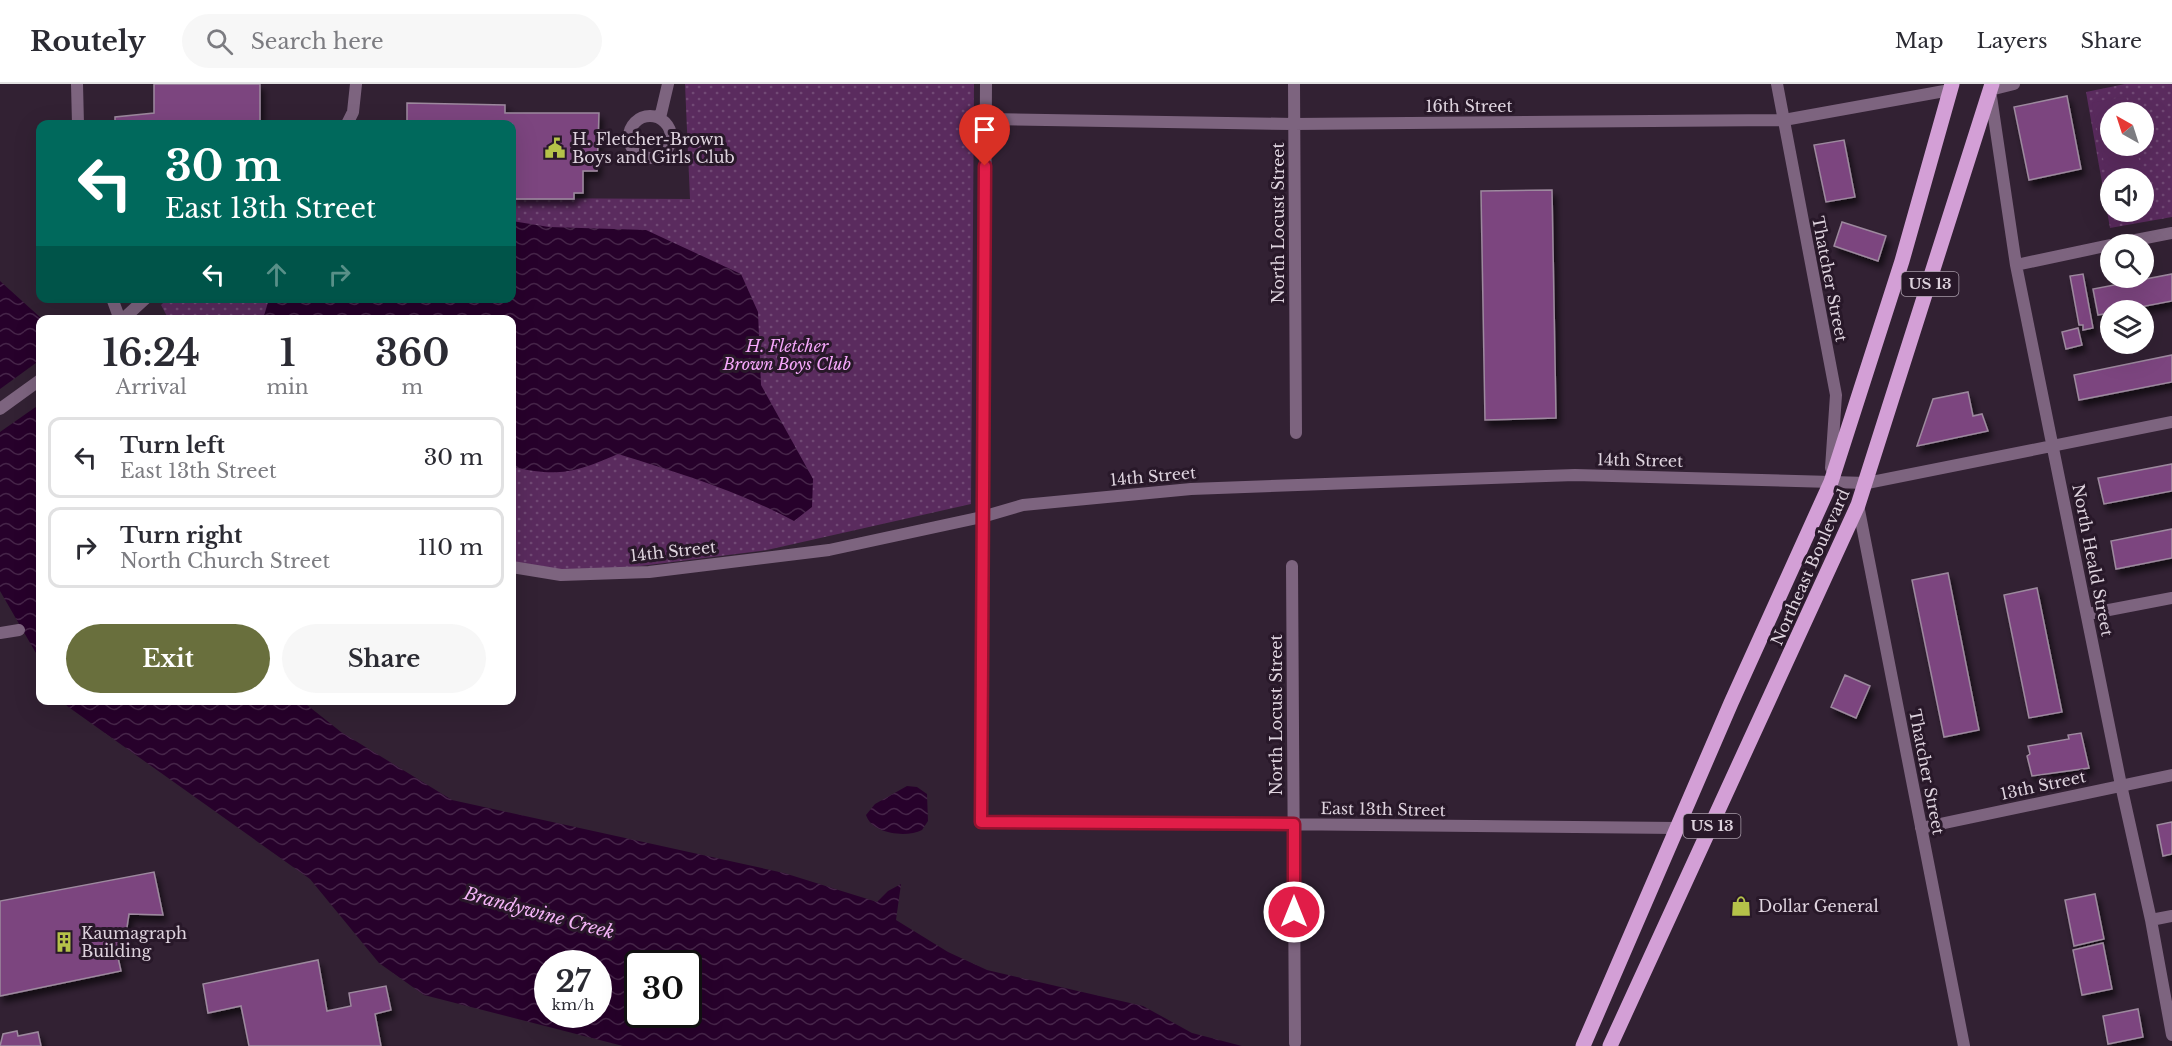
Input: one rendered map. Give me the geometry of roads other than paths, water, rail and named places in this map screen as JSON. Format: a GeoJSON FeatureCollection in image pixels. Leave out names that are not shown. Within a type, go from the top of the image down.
{"type":"FeatureCollection","features":[{"type":"Feature","properties":{"kind":"main road","name":"Northeast Boulevard"},"geometry":{"type":"LineString","coordinates":[[1610,1046],[1867,483],[1988,86]]}},
{"type":"Feature","properties":{"kind":"main road","name":"Northeast Boulevard"},"geometry":{"type":"LineString","coordinates":[[1583,1046],[1831,482],[1902,261],[1951,87]]}},
{"type":"Feature","properties":{"kind":"street"},"geometry":{"type":"LineString","coordinates":[[77,84],[78,120]]}},
{"type":"Feature","properties":{"kind":"street"},"geometry":{"type":"LineString","coordinates":[[349,120],[353,112],[356,84]]}},
{"type":"Feature","properties":{"kind":"street"},"geometry":{"type":"LineString","coordinates":[[660,118],[668,84]]}},
{"type":"Feature","properties":{"kind":"street"},"geometry":{"type":"LineString","coordinates":[[982,517],[986,84]]}},
{"type":"Feature","properties":{"kind":"street","name":"North Locust Street"},"geometry":{"type":"LineString","coordinates":[[1294,84],[1296,433]]}},
{"type":"Feature","properties":{"kind":"street","name":"Thatcher Street"},"geometry":{"type":"LineString","coordinates":[[1777,84],[1836,395],[1831,482]]}},
{"type":"Feature","properties":{"kind":"street"},"geometry":{"type":"LineString","coordinates":[[1988,86],[2014,84]]}},
{"type":"Feature","properties":{"kind":"street","name":"North Heald Street"},"geometry":{"type":"LineString","coordinates":[[1988,86],[2016,265],[2121,785],[2169,996],[2172,1035]]}},
{"type":"Feature","properties":{"kind":"street","name":"16th Street"},"geometry":{"type":"LineString","coordinates":[[986,119],[1293,124],[1784,120],[1951,87]]}},
{"type":"Feature","properties":{"kind":"street"},"geometry":{"type":"LineString","coordinates":[[2154,236],[2172,233]]}},
{"type":"Feature","properties":{"kind":"street"},"geometry":{"type":"LineString","coordinates":[[2016,265],[2100,247]]}},
{"type":"Feature","properties":{"kind":"street"},"geometry":{"type":"LineString","coordinates":[[127,315],[140,303]]}},
{"type":"Feature","properties":{"kind":"street"},"geometry":{"type":"LineString","coordinates":[[0,409],[36,383]]}},
{"type":"Feature","properties":{"kind":"street","name":"14th Street"},"geometry":{"type":"LineString","coordinates":[[516,568],[561,575],[649,572],[829,550],[982,517],[1023,505],[1191,489],[1575,475],[1867,483],[2172,422]]}},
{"type":"Feature","properties":{"kind":"street","name":"Thatcher Street"},"geometry":{"type":"LineString","coordinates":[[1858,505],[1964,1046]]}},
{"type":"Feature","properties":{"kind":"street","name":"East 13th Street"},"geometry":{"type":"LineString","coordinates":[[982,517],[981,822],[1677,828]]}},
{"type":"Feature","properties":{"kind":"street","name":"North Locust Street"},"geometry":{"type":"LineString","coordinates":[[1292,566],[1295,1043]]}},
{"type":"Feature","properties":{"kind":"street"},"geometry":{"type":"LineString","coordinates":[[2088,614],[2172,598]]}},
{"type":"Feature","properties":{"kind":"street"},"geometry":{"type":"LineString","coordinates":[[0,633],[19,630]]}},
{"type":"Feature","properties":{"kind":"street","name":"13th Street"},"geometry":{"type":"LineString","coordinates":[[1921,828],[2172,776]]}},
{"type":"Feature","properties":{"kind":"street"},"geometry":{"type":"LineString","coordinates":[[2151,920],[2172,916]]}},
{"type":"Feature","properties":{"kind":"water"},"geometry":{"type":"Polygon","coordinates":[[[516,222],[549,227],[646,230],[741,274],[758,312],[761,385],[813,479],[812,507],[794,521],[730,492],[618,454],[578,469],[566,471],[542,472],[516,468],[516,315],[264,315],[268,303],[516,303],[516,222]]]}},
{"type":"Feature","properties":{"kind":"water"},"geometry":{"type":"Polygon","coordinates":[[[0,281],[38,315],[36,653],[0,591],[0,281]]]}},
{"type":"Feature","properties":{"kind":"water","name":"Brandywine Creek"},"geometry":{"type":"Polygon","coordinates":[[[66,705],[307,705],[341,732],[452,800],[784,873],[877,902],[888,891],[901,884],[896,920],[948,952],[987,970],[1143,1006],[1192,1033],[1242,1046],[623,1046],[553,1028],[612,1028],[612,950],[534,950],[534,1023],[424,995],[379,963],[310,879],[66,705]]]}},
{"type":"Feature","properties":{"kind":"water"},"geometry":{"type":"Polygon","coordinates":[[[907,786],[917,787],[927,794],[928,821],[922,830],[907,834],[890,833],[869,821],[866,815],[875,804],[907,786]]]}},
{"type":"Feature","properties":{"kind":"place","name":"H. Fletcher-Brown Boys and Girls Club"},"geometry":{"type":"Point","coordinates":[555,148]}},
{"type":"Feature","properties":{"kind":"place","name":"Dollar General"},"geometry":{"type":"Point","coordinates":[1741,906]}},
{"type":"Feature","properties":{"kind":"place","name":"Kaumagraph Building"},"geometry":{"type":"Point","coordinates":[64,942]}},
{"type":"Feature","properties":{"kind":"park label","name":"H. Fletcher Brown Boys Club"},"geometry":{"type":"Point","coordinates":[787,355]}}]}
